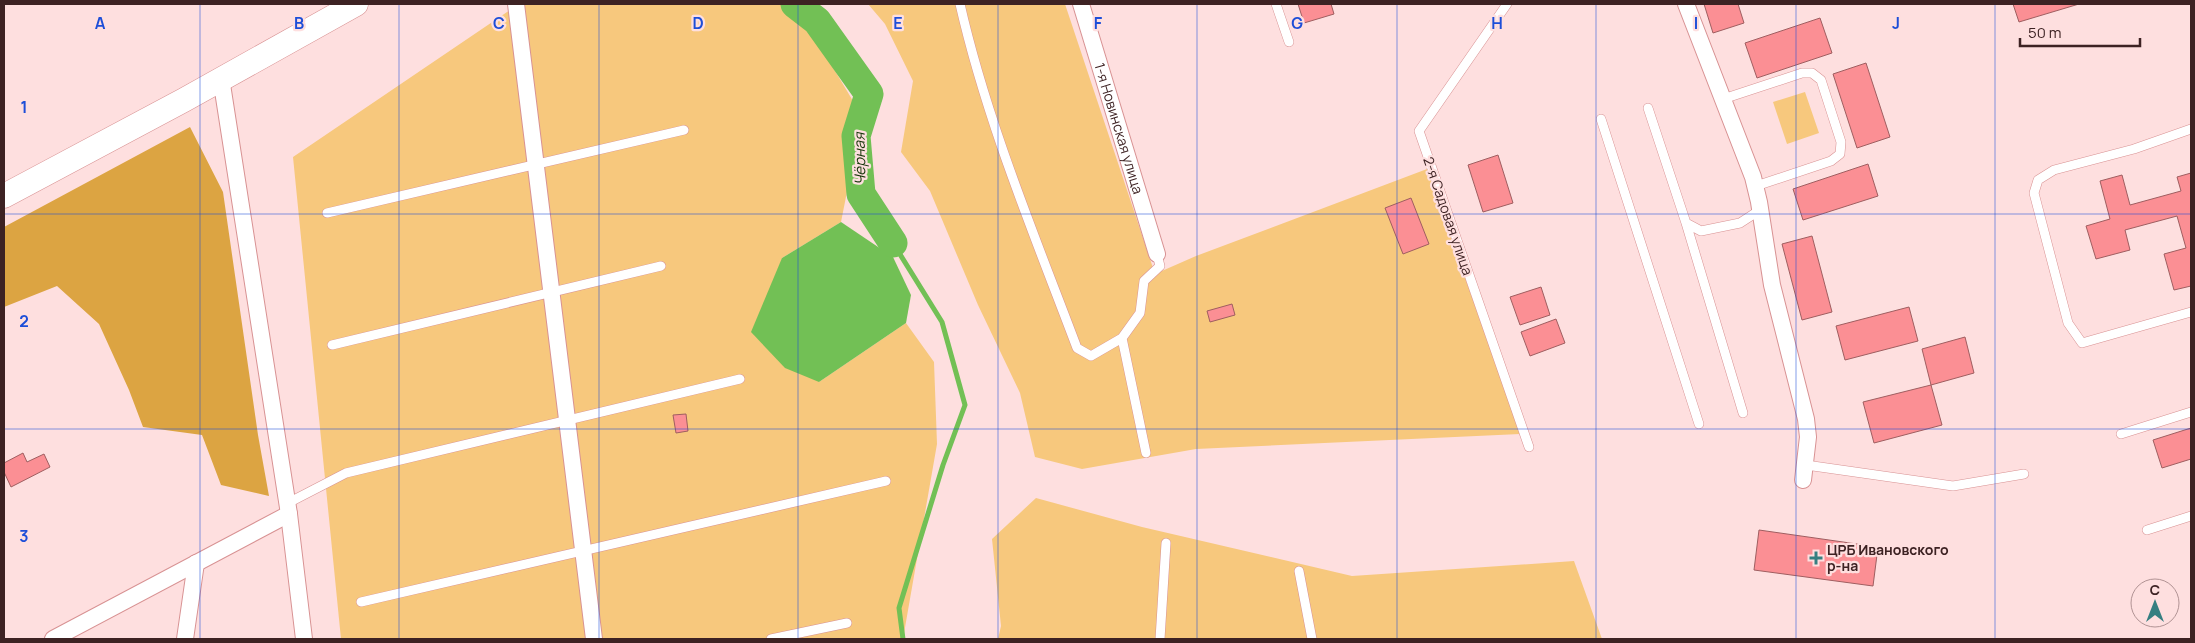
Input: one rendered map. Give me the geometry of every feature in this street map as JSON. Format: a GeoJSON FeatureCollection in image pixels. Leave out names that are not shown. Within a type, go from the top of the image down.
{"type":"FeatureCollection","features":[{"type":"Feature","properties":{"kind":"main road"},"geometry":{"type":"LineString","coordinates":[[4,196],[184,100],[356,4]]}},
{"type":"Feature","properties":{"kind":"street"},"geometry":{"type":"LineString","coordinates":[[516,4],[594,639]]}},
{"type":"Feature","properties":{"kind":"street","name":"1-я Новинская улица"},"geometry":{"type":"LineString","coordinates":[[1081,4],[1157,254]]}},
{"type":"Feature","properties":{"kind":"street"},"geometry":{"type":"LineString","coordinates":[[1686,4],[1756,186],[1772,285],[1806,419],[1808,437],[1805,472]]}},
{"type":"Feature","properties":{"kind":"street"},"geometry":{"type":"LineString","coordinates":[[221,78],[288,509],[304,639]]}},
{"type":"Feature","properties":{"kind":"street"},"geometry":{"type":"LineString","coordinates":[[53,639],[196,564],[288,509]]}},
{"type":"Feature","properties":{"kind":"street"},"geometry":{"type":"LineString","coordinates":[[185,639],[196,564]]}},
{"type":"Feature","properties":{"kind":"lane"},"geometry":{"type":"LineString","coordinates":[[960,4],[970,51],[1000,145],[1077,348],[1091,356],[1122,338],[1140,313],[1144,281],[1160,266],[1157,254]]}},
{"type":"Feature","properties":{"kind":"lane"},"geometry":{"type":"LineString","coordinates":[[1276,4],[1289,42]]}},
{"type":"Feature","properties":{"kind":"lane","name":"2-я Садовая улица"},"geometry":{"type":"LineString","coordinates":[[1507,4],[1419,131],[1530,448]]}},
{"type":"Feature","properties":{"kind":"lane"},"geometry":{"type":"LineString","coordinates":[[1723,98],[1802,73],[1812,73],[1821,80],[1841,142],[1840,154],[1831,161],[1756,186]]}},
{"type":"Feature","properties":{"kind":"lane"},"geometry":{"type":"LineString","coordinates":[[1648,108],[1686,223],[1743,413]]}},
{"type":"Feature","properties":{"kind":"lane"},"geometry":{"type":"LineString","coordinates":[[1602,119],[1699,424]]}},
{"type":"Feature","properties":{"kind":"lane"},"geometry":{"type":"LineString","coordinates":[[2191,129],[2134,149],[2054,170],[2038,180],[2034,193],[2068,323],[2082,343],[2191,312]]}},
{"type":"Feature","properties":{"kind":"lane"},"geometry":{"type":"LineString","coordinates":[[327,213],[684,130]]}},
{"type":"Feature","properties":{"kind":"lane"},"geometry":{"type":"LineString","coordinates":[[1686,223],[1701,231],[1740,223],[1760,210]]}},
{"type":"Feature","properties":{"kind":"lane"},"geometry":{"type":"LineString","coordinates":[[332,345],[661,266]]}},
{"type":"Feature","properties":{"kind":"lane"},"geometry":{"type":"LineString","coordinates":[[1122,338],[1146,453]]}},
{"type":"Feature","properties":{"kind":"lane"},"geometry":{"type":"LineString","coordinates":[[288,509],[346,473],[740,379]]}},
{"type":"Feature","properties":{"kind":"lane"},"geometry":{"type":"LineString","coordinates":[[2121,434],[2191,412]]}},
{"type":"Feature","properties":{"kind":"lane"},"geometry":{"type":"LineString","coordinates":[[1805,472],[1953,486],[2024,474]]}},
{"type":"Feature","properties":{"kind":"lane"},"geometry":{"type":"LineString","coordinates":[[361,602],[886,481]]}},
{"type":"Feature","properties":{"kind":"lane"},"geometry":{"type":"LineString","coordinates":[[2147,530],[2191,516]]}},
{"type":"Feature","properties":{"kind":"lane"},"geometry":{"type":"LineString","coordinates":[[1160,639],[1166,543]]}},
{"type":"Feature","properties":{"kind":"lane"},"geometry":{"type":"LineString","coordinates":[[1300,571],[1312,639]]}},
{"type":"Feature","properties":{"kind":"lane"},"geometry":{"type":"LineString","coordinates":[[771,639],[847,623]]}},
{"type":"Feature","properties":{"kind":"shaded area"},"geometry":{"type":"Polygon","coordinates":[[[519,4],[795,4],[862,116],[841,222],[782,258],[819,382],[906,323],[934,362],[937,444],[903,639],[341,639],[293,157],[519,4]]]}},
{"type":"Feature","properties":{"kind":"shaded area"},"geometry":{"type":"Polygon","coordinates":[[[868,4],[1065,4],[1155,274],[1196,256],[1427,169],[1520,434],[1196,449],[1082,469],[1035,457],[1020,393],[978,305],[930,191],[901,152],[913,81],[885,24],[868,4]]]}},
{"type":"Feature","properties":{"kind":"shaded area"},"geometry":{"type":"Polygon","coordinates":[[[1805,92],[1819,133],[1787,144],[1773,102],[1805,92]]]}},
{"type":"Feature","properties":{"kind":"shaded area"},"geometry":{"type":"Polygon","coordinates":[[[190,127],[223,192],[258,435],[269,496],[221,485],[202,435],[143,427],[129,390],[99,324],[57,286],[4,307],[4,227],[190,127]]]}},
{"type":"Feature","properties":{"kind":"shaded area"},"geometry":{"type":"Polygon","coordinates":[[[841,222],[893,257],[911,295],[906,323],[819,382],[785,368],[751,332],[782,258],[841,222]]]}},
{"type":"Feature","properties":{"kind":"shaded area"},"geometry":{"type":"Polygon","coordinates":[[[1036,498],[1142,527],[1352,576],[1574,561],[1602,639],[998,639],[1001,626],[992,539],[1036,498]]]}},
{"type":"Feature","properties":{"kind":"building"},"geometry":{"type":"Polygon","coordinates":[[[1298,4],[1331,4],[1334,14],[1304,23],[1298,4]]]}},
{"type":"Feature","properties":{"kind":"building"},"geometry":{"type":"Polygon","coordinates":[[[1704,4],[1738,4],[1744,23],[1713,33],[1704,4]]]}},
{"type":"Feature","properties":{"kind":"building"},"geometry":{"type":"Polygon","coordinates":[[[2013,4],[2079,4],[2019,22],[2013,4]]]}},
{"type":"Feature","properties":{"kind":"building"},"geometry":{"type":"Polygon","coordinates":[[[1820,18],[1832,53],[1757,78],[1745,43],[1820,18]]]}},
{"type":"Feature","properties":{"kind":"building"},"geometry":{"type":"Polygon","coordinates":[[[1866,63],[1890,137],[1857,148],[1833,74],[1866,63]]]}},
{"type":"Feature","properties":{"kind":"building"},"geometry":{"type":"Polygon","coordinates":[[[1498,155],[1513,203],[1483,212],[1468,165],[1498,155]]]}},
{"type":"Feature","properties":{"kind":"building"},"geometry":{"type":"Polygon","coordinates":[[[1868,164],[1878,196],[1803,220],[1793,189],[1868,164]]]}},
{"type":"Feature","properties":{"kind":"building"},"geometry":{"type":"Polygon","coordinates":[[[2191,173],[2191,286],[2174,290],[2164,254],[2186,248],[2177,216],[2125,230],[2130,250],[2096,259],[2086,226],[2110,219],[2100,181],[2122,175],[2130,205],[2181,191],[2177,177],[2191,173]]]}},
{"type":"Feature","properties":{"kind":"building"},"geometry":{"type":"Polygon","coordinates":[[[1411,198],[1429,244],[1403,254],[1385,208],[1411,198]]]}},
{"type":"Feature","properties":{"kind":"building"},"geometry":{"type":"Polygon","coordinates":[[[1812,236],[1832,312],[1802,320],[1782,244],[1812,236]]]}},
{"type":"Feature","properties":{"kind":"building"},"geometry":{"type":"Polygon","coordinates":[[[1541,287],[1550,315],[1520,325],[1510,297],[1541,287]]]}},
{"type":"Feature","properties":{"kind":"building"},"geometry":{"type":"Polygon","coordinates":[[[1232,304],[1235,315],[1210,322],[1207,311],[1232,304]]]}},
{"type":"Feature","properties":{"kind":"building"},"geometry":{"type":"Polygon","coordinates":[[[1909,307],[1918,341],[1845,360],[1836,326],[1909,307]]]}},
{"type":"Feature","properties":{"kind":"building"},"geometry":{"type":"Polygon","coordinates":[[[1556,319],[1565,343],[1530,356],[1521,332],[1556,319]]]}},
{"type":"Feature","properties":{"kind":"building"},"geometry":{"type":"Polygon","coordinates":[[[1965,337],[1974,373],[1931,385],[1922,349],[1965,337]]]}},
{"type":"Feature","properties":{"kind":"building"},"geometry":{"type":"Polygon","coordinates":[[[1931,385],[1942,425],[1874,443],[1863,402],[1931,385]]]}},
{"type":"Feature","properties":{"kind":"building"},"geometry":{"type":"Polygon","coordinates":[[[686,414],[688,431],[676,433],[673,415],[686,414]]]}},
{"type":"Feature","properties":{"kind":"building"},"geometry":{"type":"Polygon","coordinates":[[[2191,428],[2191,459],[2162,468],[2153,440],[2191,428]]]}},
{"type":"Feature","properties":{"kind":"building"},"geometry":{"type":"Polygon","coordinates":[[[23,453],[27,462],[44,454],[50,467],[11,487],[4,472],[4,463],[23,453]]]}},
{"type":"Feature","properties":{"kind":"building","name":"ЦРБ Ивановского р-на"},"geometry":{"type":"Polygon","coordinates":[[[1759,530],[1878,547],[1873,586],[1754,570],[1759,530]]]}},
{"type":"Feature","properties":{"kind":"waterway","name":"Чёрная"},"geometry":{"type":"LineString","coordinates":[[795,4],[817,21],[869,94],[856,136],[861,194],[893,243]]}},
{"type":"Feature","properties":{"kind":"waterway"},"geometry":{"type":"LineString","coordinates":[[893,243],[942,322],[965,405],[943,465],[899,608],[903,639]]}},
{"type":"Feature","properties":{"kind":"place","name":"ЦРБ Ивановского р-на"},"geometry":{"type":"Point","coordinates":[1816,558]}}]}
